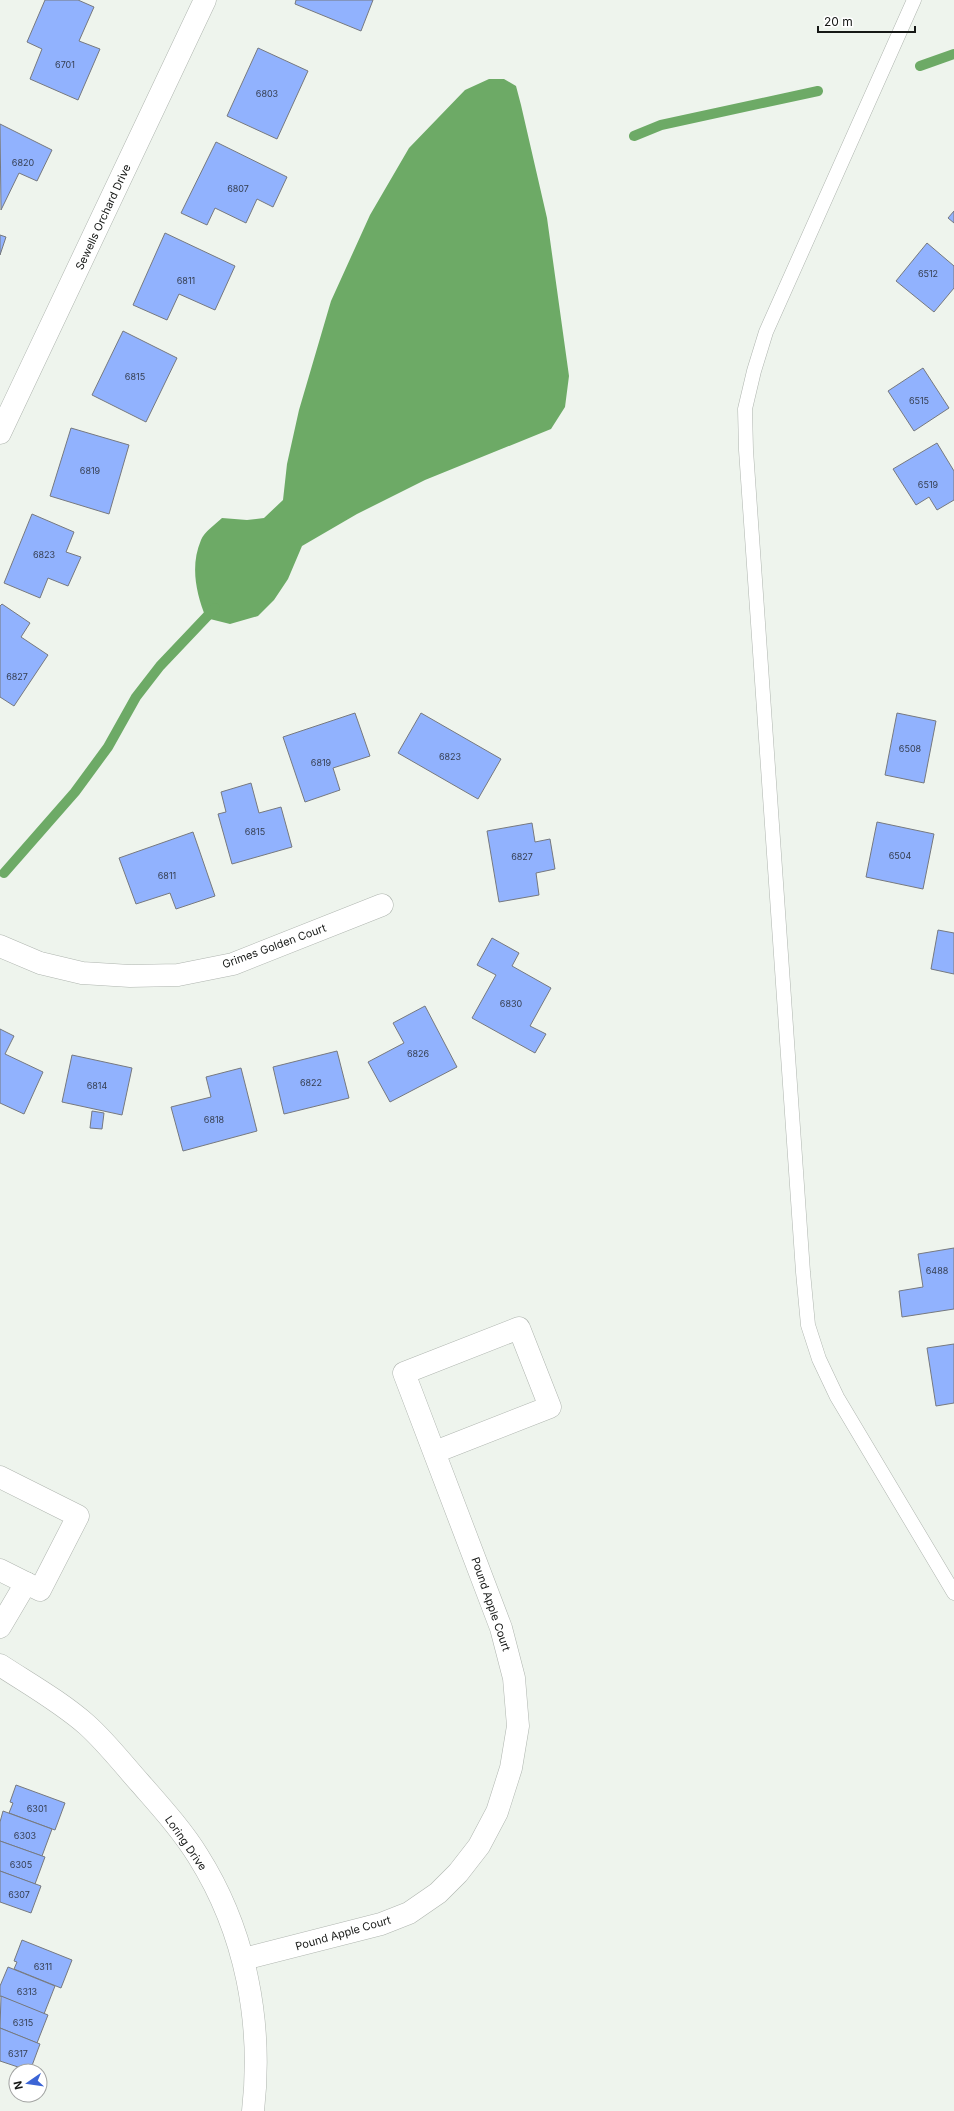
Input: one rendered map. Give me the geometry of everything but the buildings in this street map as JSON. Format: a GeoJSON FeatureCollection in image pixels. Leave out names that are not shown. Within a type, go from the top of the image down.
{"type":"FeatureCollection","features":[{"type":"Feature","properties":{"kind":"street","name":"Sewells Orchard Drive"},"geometry":{"type":"LineString","coordinates":[[0,433],[206,0]]}},
{"type":"Feature","properties":{"kind":"street","name":"Grimes Golden Court"},"geometry":{"type":"LineString","coordinates":[[0,946],[40,963],[82,973],[130,976],[178,975],[232,964],[382,905]]}},
{"type":"Feature","properties":{"kind":"street","name":"Pound Apple Court"},"geometry":{"type":"LineString","coordinates":[[244,1959],[381,1924],[410,1912],[438,1893],[458,1873],[479,1846],[497,1812],[511,1768],[518,1726],[514,1678],[501,1628],[404,1373],[519,1328],[550,1407],[435,1452]]}},
{"type":"Feature","properties":{"kind":"street"},"geometry":{"type":"LineString","coordinates":[[0,1477],[78,1516],[40,1590],[0,1570]]}},
{"type":"Feature","properties":{"kind":"street"},"geometry":{"type":"LineString","coordinates":[[0,1627],[26,1583]]}},
{"type":"Feature","properties":{"kind":"street","name":"Loring Drive"},"geometry":{"type":"LineString","coordinates":[[0,1665],[87,1725],[162,1808],[198,1856],[225,1906],[244,1959],[254,2025],[256,2082],[253,2111]]}},
{"type":"Feature","properties":{"kind":"lane"},"geometry":{"type":"LineString","coordinates":[[914,0],[766,332],[754,371],[745,409],[746,450],[802,1265],[808,1325],[819,1359],[837,1397],[954,1593]]}},
{"type":"Feature","properties":{"kind":"shaded area"},"geometry":{"type":"Polygon","coordinates":[[[489,79],[504,79],[516,86],[521,105],[547,218],[569,376],[565,407],[551,429],[425,480],[357,514],[302,546],[288,579],[274,600],[258,616],[230,624],[206,618],[199,599],[195,570],[201,540],[207,531],[222,518],[247,520],[264,518],[283,500],[287,464],[299,410],[331,301],[370,215],[409,148],[465,90],[489,79]]]}},
{"type":"Feature","properties":{"kind":"waterway"},"geometry":{"type":"LineString","coordinates":[[920,66],[954,54]]}},
{"type":"Feature","properties":{"kind":"waterway"},"geometry":{"type":"LineString","coordinates":[[634,136],[661,125],[818,91]]}},
{"type":"Feature","properties":{"kind":"waterway"},"geometry":{"type":"LineString","coordinates":[[4,873],[75,792],[108,747],[136,697],[160,666],[215,608]]}}]}
